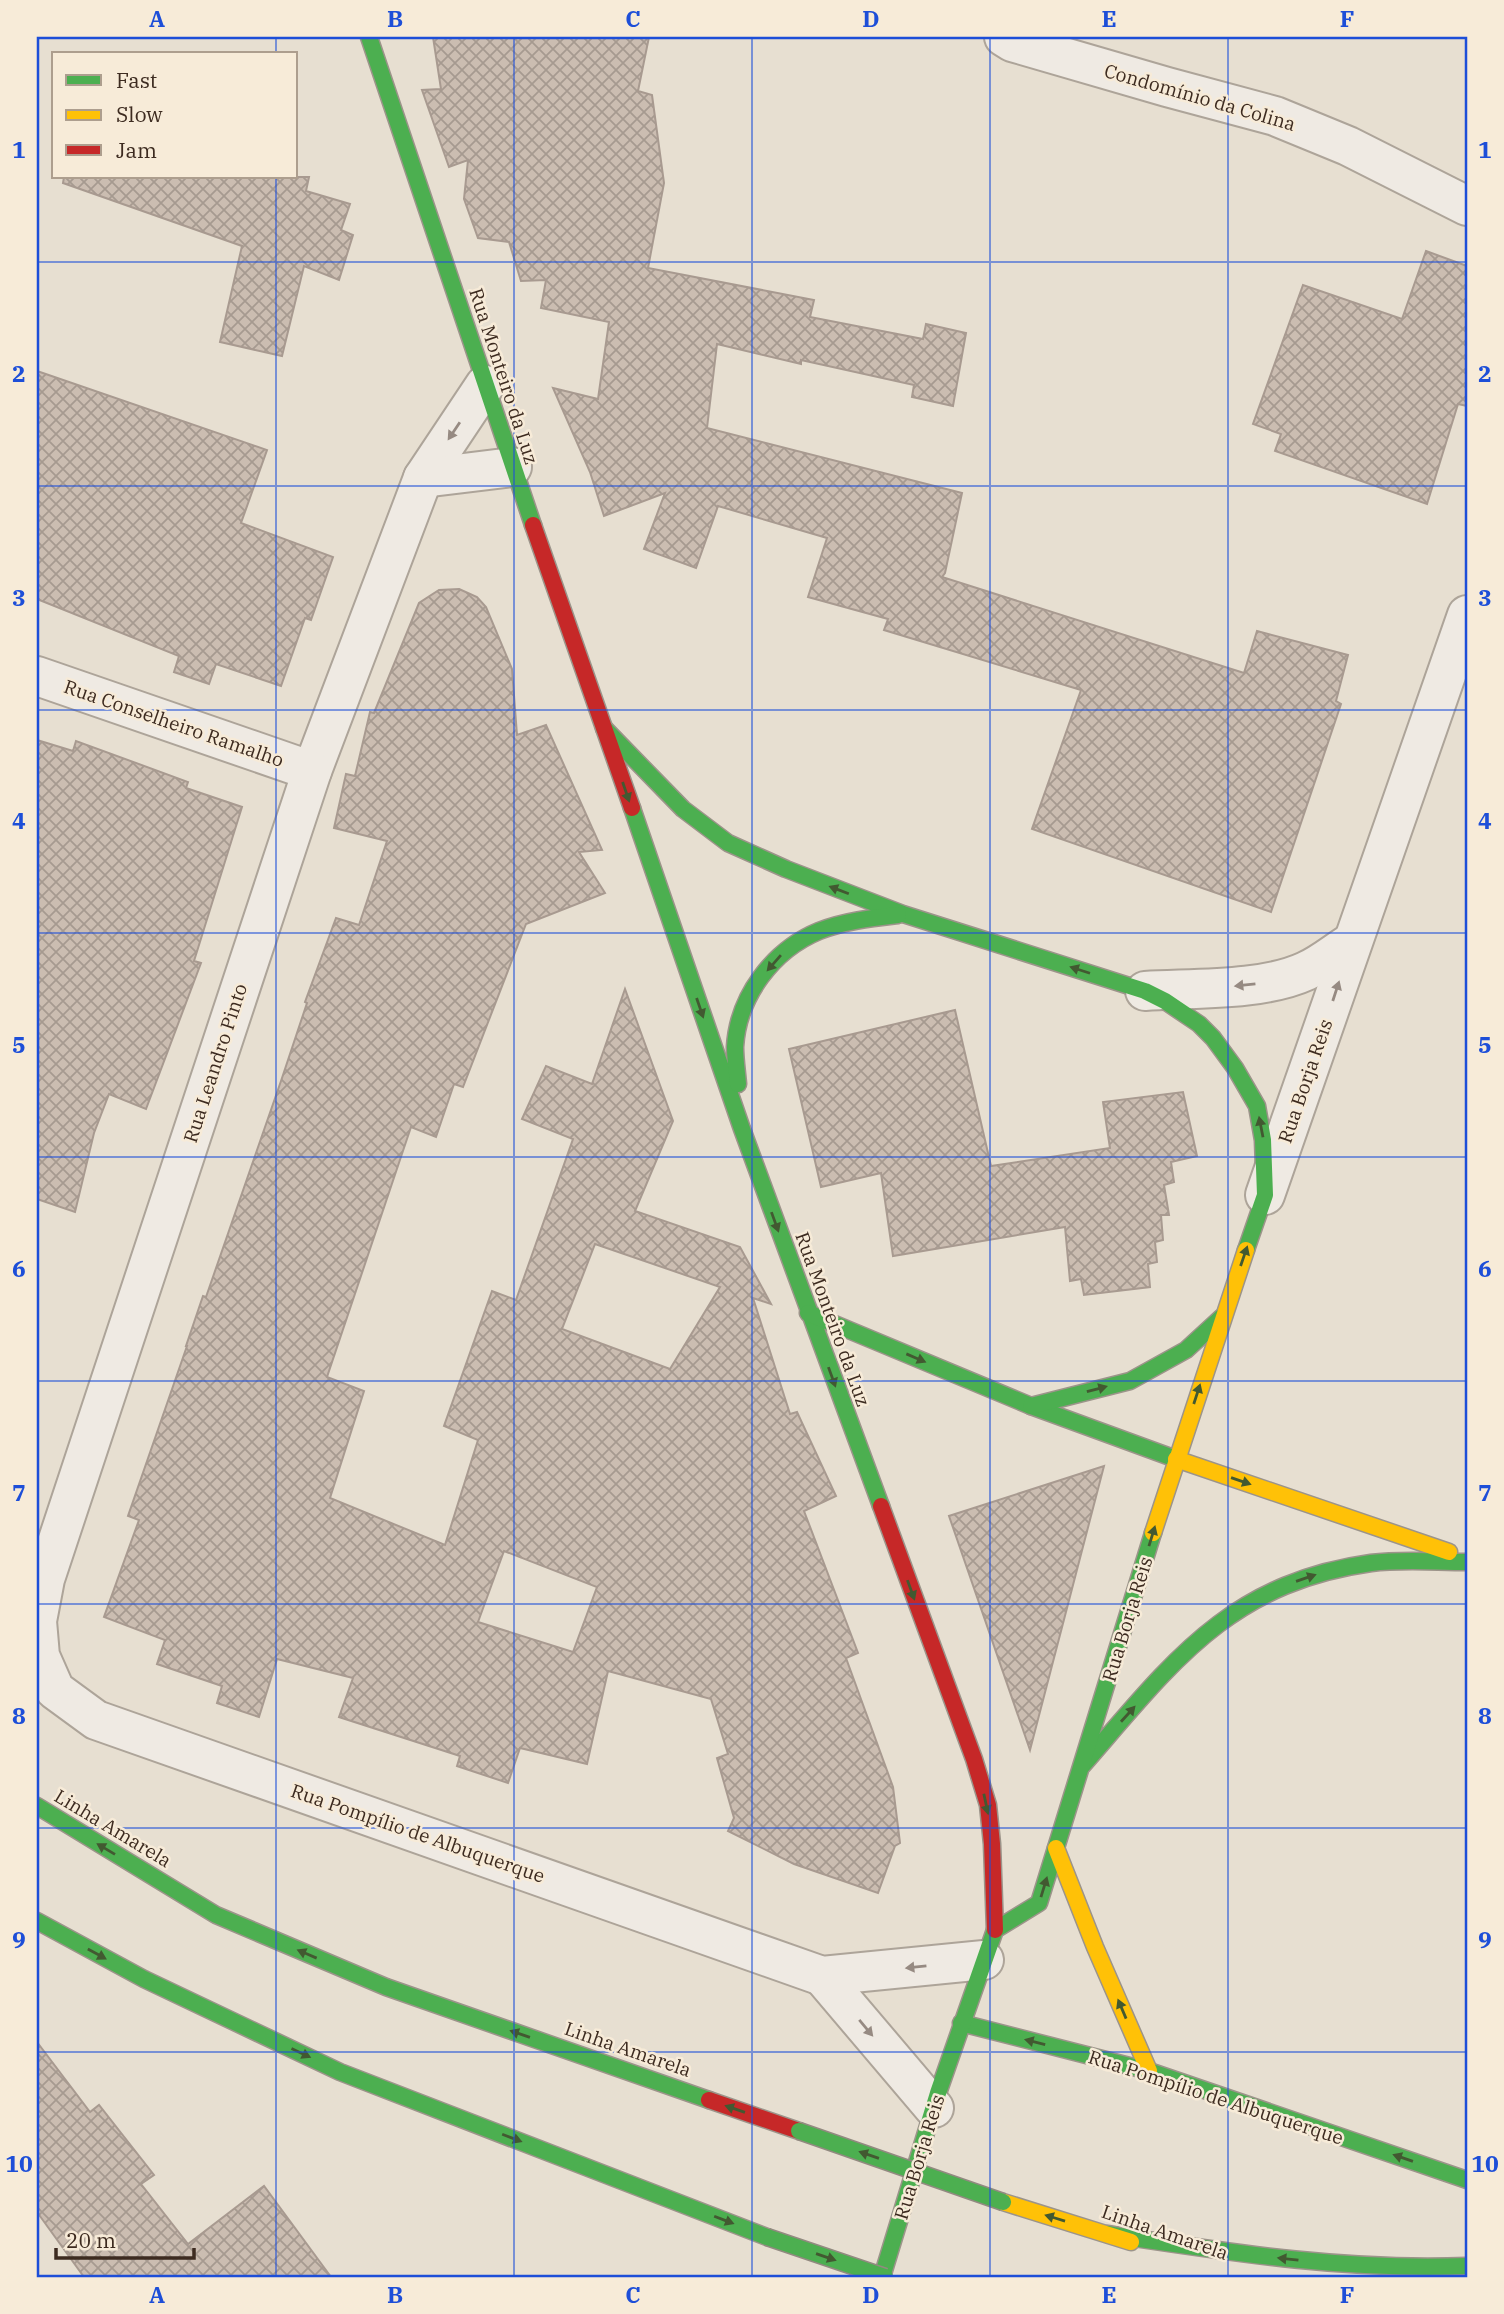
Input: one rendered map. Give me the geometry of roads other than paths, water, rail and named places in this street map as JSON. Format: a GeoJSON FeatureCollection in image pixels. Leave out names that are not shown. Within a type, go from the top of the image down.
{"type":"FeatureCollection","features":[{"type":"Feature","properties":{"kind":"main road","name":"Rua Monteiro da Luz"},"geometry":{"type":"LineString","coordinates":[[369,37],[512,467],[741,1129],[981,1782],[988,1805],[992,1844],[990,1945]]}},
{"type":"Feature","properties":{"kind":"main road","name":"Rua Monteiro da Luz"},"geometry":{"type":"LineString","coordinates":[[604,728],[683,809],[728,843],[786,869],[904,914],[1145,991],[1183,1012],[1213,1038],[1235,1068],[1257,1106],[1264,1140],[1265,1195]]}},
{"type":"Feature","properties":{"kind":"main road"},"geometry":{"type":"LineString","coordinates":[[741,1129],[735,1042],[742,1008],[757,983],[785,951],[817,932],[853,921],[904,914]]}},
{"type":"Feature","properties":{"kind":"main road","name":"Rua Borja Reis"},"geometry":{"type":"LineString","coordinates":[[884,2277],[961,2023],[990,1945],[1039,1903],[1176,1459],[1265,1195]]}},
{"type":"Feature","properties":{"kind":"main road"},"geometry":{"type":"LineString","coordinates":[[808,1312],[1031,1406],[1467,1560]]}},
{"type":"Feature","properties":{"kind":"main road"},"geometry":{"type":"LineString","coordinates":[[1031,1406],[1130,1381],[1186,1350],[1223,1316]]}},
{"type":"Feature","properties":{"kind":"main road"},"geometry":{"type":"LineString","coordinates":[[1083,1765],[1179,1657],[1231,1613],[1275,1590],[1311,1576],[1374,1563],[1467,1560]]}},
{"type":"Feature","properties":{"kind":"main road","name":"Linha Amarela"},"geometry":{"type":"LineString","coordinates":[[37,1806],[216,1915],[386,1987],[1003,2202],[1193,2264]]}},
{"type":"Feature","properties":{"kind":"main road"},"geometry":{"type":"LineString","coordinates":[[1056,1848],[1095,1947],[1149,2071]]}},
{"type":"Feature","properties":{"kind":"main road"},"geometry":{"type":"LineString","coordinates":[[37,1921],[144,1979],[340,2072],[767,2237],[884,2277]]}},
{"type":"Feature","properties":{"kind":"main road","name":"Rua Pompílio de Albuquerque"},"geometry":{"type":"LineString","coordinates":[[961,2023],[1149,2071],[1467,2180]]}},
{"type":"Feature","properties":{"kind":"main road"},"geometry":{"type":"LineString","coordinates":[[1107,2234],[1264,2257],[1356,2266],[1430,2269],[1467,2266]]}},
{"type":"Feature","properties":{"kind":"street","name":"Condomínio da Colina"},"geometry":{"type":"LineString","coordinates":[[1004,37],[1012,42],[1155,84],[1275,116],[1348,146],[1467,206]]}},
{"type":"Feature","properties":{"kind":"street","name":"Rua Leandro Pinto"},"geometry":{"type":"LineString","coordinates":[[40,1656],[37,1621],[45,1579],[312,771],[422,478],[485,385]]}},
{"type":"Feature","properties":{"kind":"street"},"geometry":{"type":"LineString","coordinates":[[422,478],[512,467]]}},
{"type":"Feature","properties":{"kind":"street","name":"Rua Borja Reis"},"geometry":{"type":"LineString","coordinates":[[1265,1195],[1467,615]]}},
{"type":"Feature","properties":{"kind":"street","name":"Rua Conselheiro Ramalho"},"geometry":{"type":"LineString","coordinates":[[37,676],[312,771]]}},
{"type":"Feature","properties":{"kind":"street"},"geometry":{"type":"LineString","coordinates":[[1145,991],[1248,985],[1274,980],[1306,971],[1352,942]]}},
{"type":"Feature","properties":{"kind":"street","name":"Rua Pompílio de Albuquerque"},"geometry":{"type":"LineString","coordinates":[[40,1656],[55,1690],[96,1720],[822,1976],[990,1945]]}},
{"type":"Feature","properties":{"kind":"street"},"geometry":{"type":"LineString","coordinates":[[822,1976],[934,2108]]}}]}
